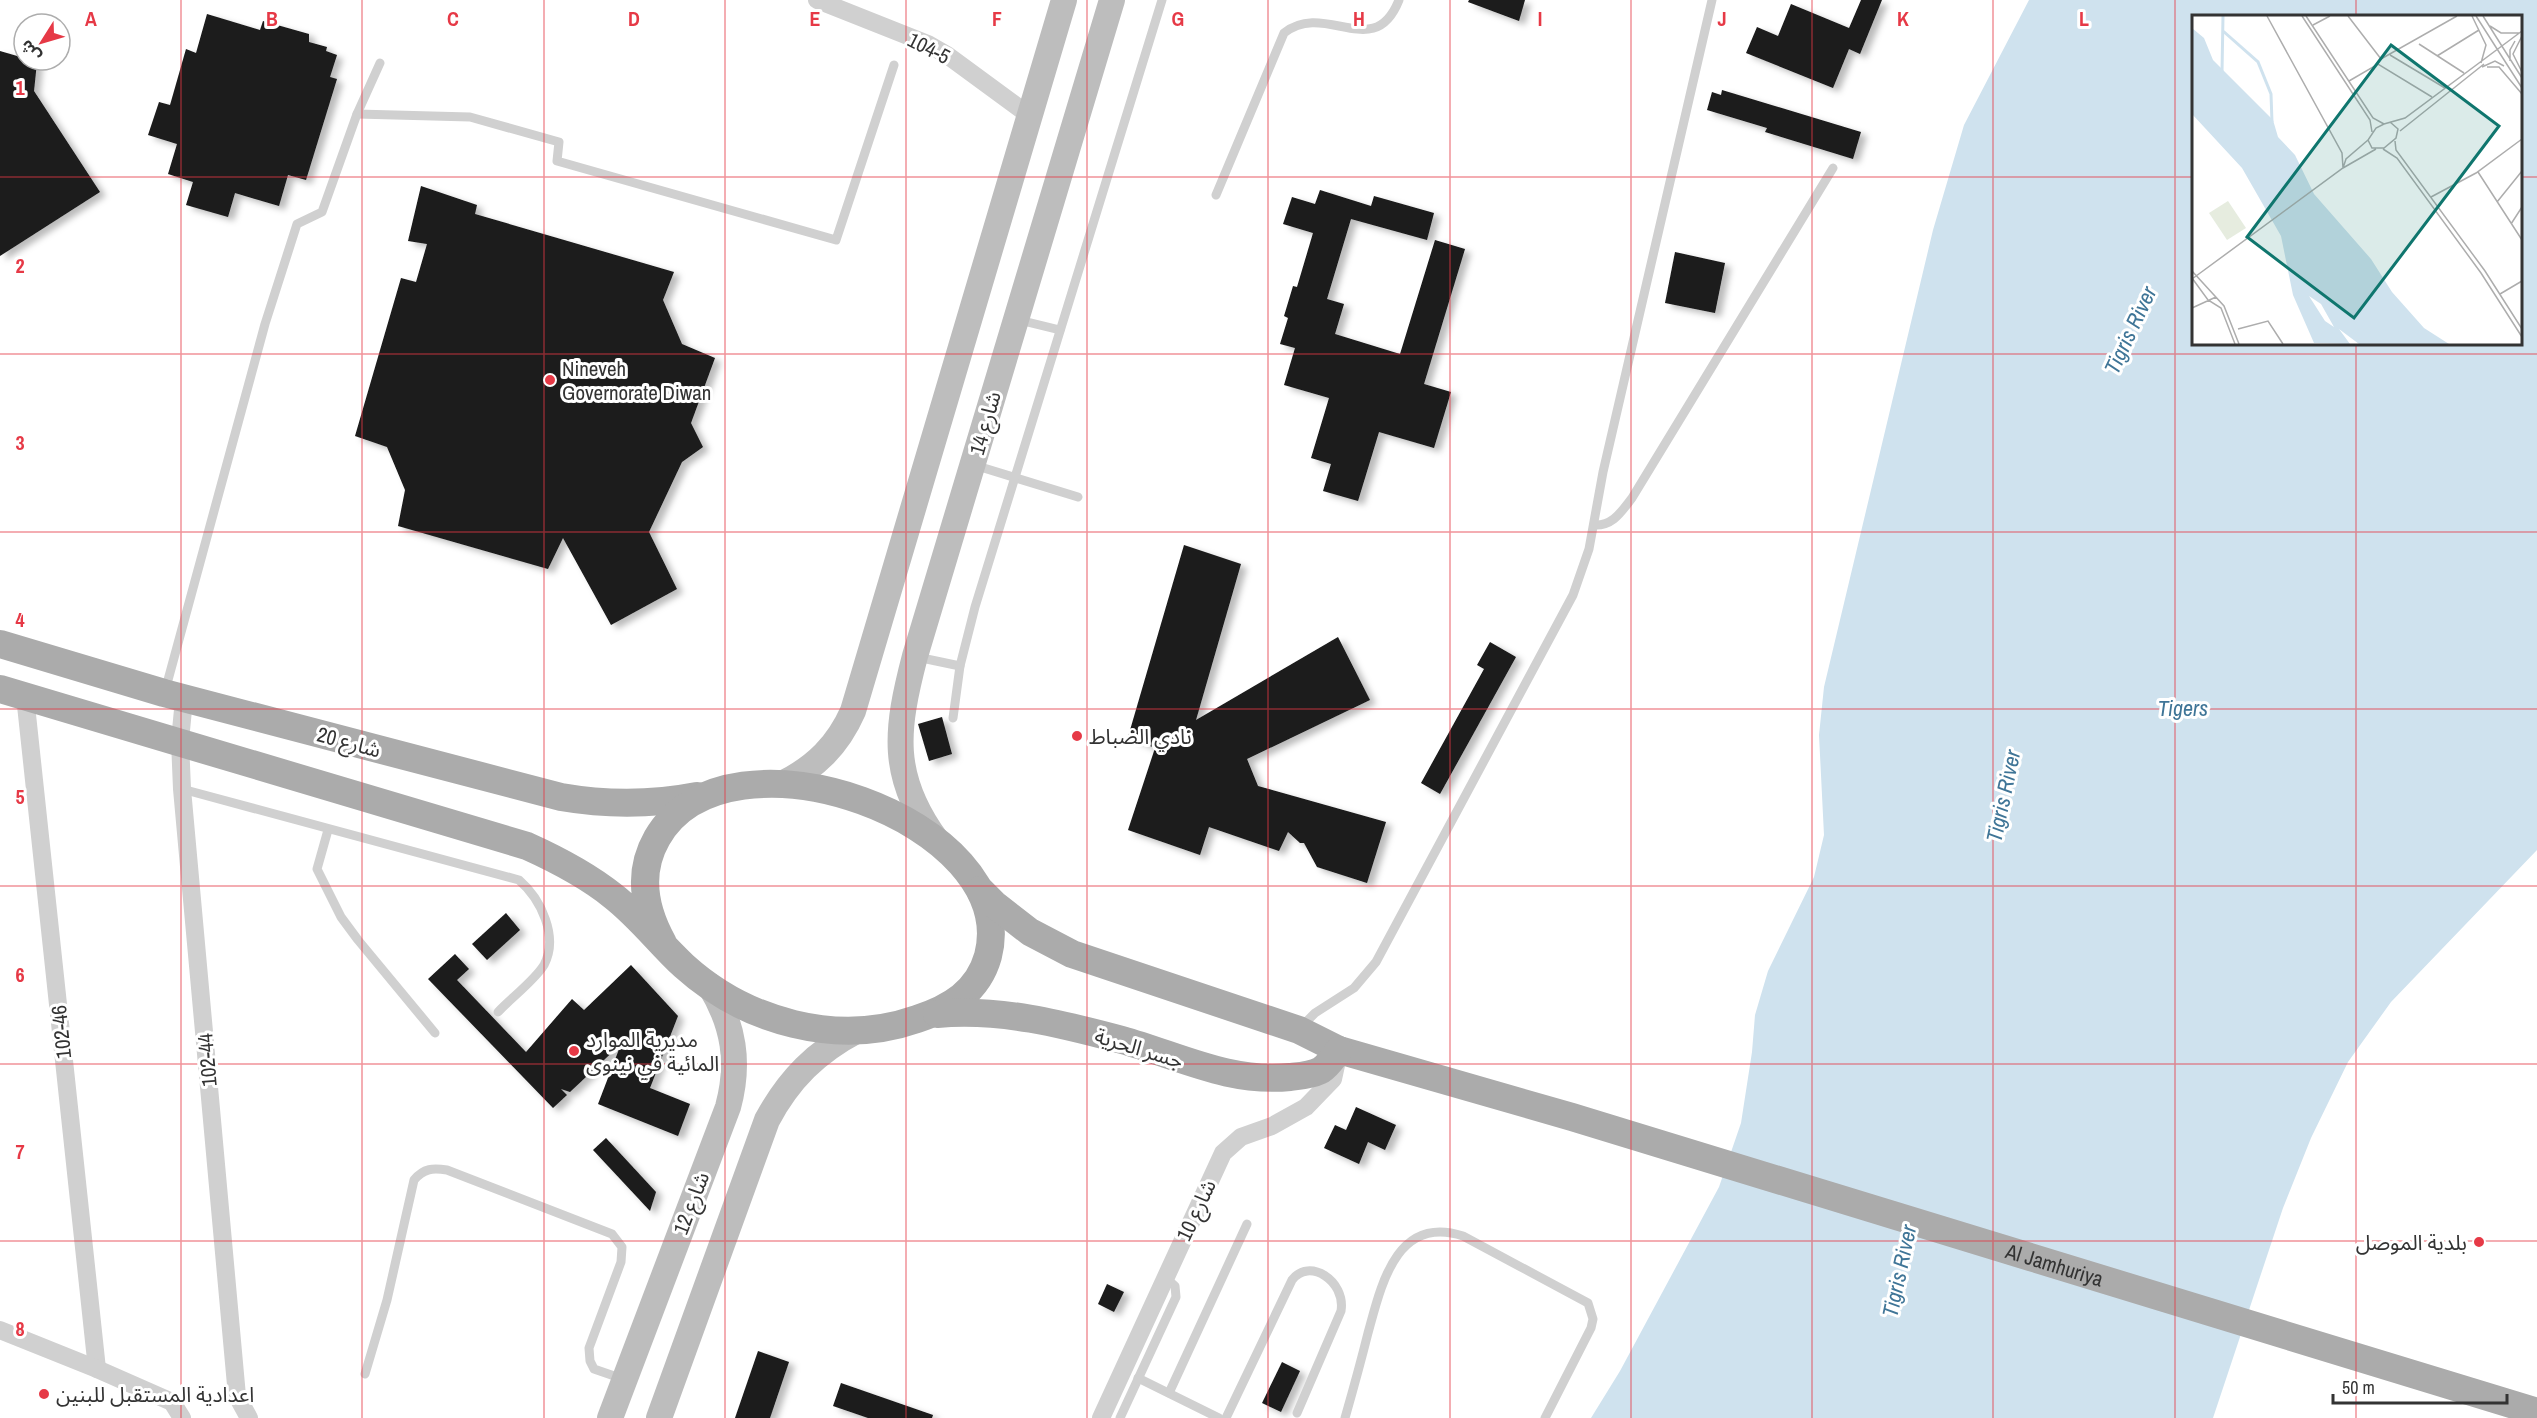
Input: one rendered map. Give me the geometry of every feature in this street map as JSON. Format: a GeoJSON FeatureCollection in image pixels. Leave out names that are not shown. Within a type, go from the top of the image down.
{"type":"FeatureCollection","features":[{"type":"Feature","properties":{"kind":"main road","name":"شارع 20"},"geometry":{"type":"LineString","coordinates":[[0,644],[174,696],[561,797],[618,804],[675,801],[726,789],[782,784],[818,788],[852,796],[884,809],[915,826],[960,864],[977,887]]}},
{"type":"Feature","properties":{"kind":"main road"},"geometry":{"type":"LineString","coordinates":[[13,693],[527,846],[557,860],[596,883],[639,918],[684,966],[736,1003],[765,1016],[816,1028],[858,1030],[894,1025],[946,1008],[963,997],[976,982],[985,964],[990,945],[990,925],[986,905],[977,887]]}},
{"type":"Feature","properties":{"kind":"main road"},"geometry":{"type":"LineString","coordinates":[[663,943],[651,921],[645,897],[645,872],[651,848],[664,826],[681,808],[702,795]]}},
{"type":"Feature","properties":{"kind":"main road"},"geometry":{"type":"LineString","coordinates":[[977,887],[994,904],[1030,932],[1072,954],[1299,1030],[1340,1050]]}},
{"type":"Feature","properties":{"kind":"main road","name":"جسر الحرية"},"geometry":{"type":"LineString","coordinates":[[928,1015],[975,1013],[1022,1017],[1123,1041],[1218,1072],[1252,1078],[1298,1076],[1321,1070],[1340,1050]]}},
{"type":"Feature","properties":{"kind":"main road","name":"Al Jamhuriya"},"geometry":{"type":"LineString","coordinates":[[1340,1050],[1572,1117],[2537,1412]]}},
{"type":"Feature","properties":{"kind":"street","name":"104-5"},"geometry":{"type":"LineString","coordinates":[[817,0],[928,44],[947,55],[1030,116]]}},
{"type":"Feature","properties":{"kind":"street"},"geometry":{"type":"LineString","coordinates":[[782,784],[798,776],[825,755],[846,726],[853,711],[1064,0]]}},
{"type":"Feature","properties":{"kind":"street","name":"شارع 14"},"geometry":{"type":"LineString","coordinates":[[939,844],[924,824],[913,802],[900,754],[899,729],[902,705],[1015,319],[1112,0]]}},
{"type":"Feature","properties":{"kind":"street","name":"102-46"},"geometry":{"type":"LineString","coordinates":[[13,693],[97,1369]]}},
{"type":"Feature","properties":{"kind":"street","name":"102-44"},"geometry":{"type":"LineString","coordinates":[[174,696],[180,741],[182,789],[237,1396],[249,1418]]}},
{"type":"Feature","properties":{"kind":"street","name":"شارع 12"},"geometry":{"type":"LineString","coordinates":[[610,1418],[733,1090],[735,1072],[732,1036],[720,1001],[710,986]]}},
{"type":"Feature","properties":{"kind":"street","name":"شارع 12"},"geometry":{"type":"LineString","coordinates":[[659,1418],[767,1120],[789,1083],[804,1066],[820,1052],[858,1030]]}},
{"type":"Feature","properties":{"kind":"street","name":"شارع 10"},"geometry":{"type":"LineString","coordinates":[[1101,1418],[1165,1277],[1228,1147],[1241,1137],[1272,1126],[1306,1107],[1333,1079],[1340,1050]]}},
{"type":"Feature","properties":{"kind":"street"},"geometry":{"type":"LineString","coordinates":[[0,1330],[172,1402],[182,1418]]}},
{"type":"Feature","properties":{"kind":"lane"},"geometry":{"type":"LineString","coordinates":[[953,718],[960,666],[975,607],[1162,0]]}},
{"type":"Feature","properties":{"kind":"lane"},"geometry":{"type":"LineString","coordinates":[[1216,195],[1284,33],[1299,22],[1315,18],[1365,28],[1380,26],[1392,17],[1399,0]]}},
{"type":"Feature","properties":{"kind":"lane"},"geometry":{"type":"LineString","coordinates":[[1299,1030],[1315,1012],[1354,988],[1376,962],[1573,595],[1589,549],[1603,472],[1712,0]]}},
{"type":"Feature","properties":{"kind":"lane"},"geometry":{"type":"LineString","coordinates":[[174,696],[266,324],[297,224],[322,212],[357,114],[380,63]]}},
{"type":"Feature","properties":{"kind":"lane"},"geometry":{"type":"LineString","coordinates":[[357,114],[470,117],[559,142],[557,161],[836,240],[894,65]]}},
{"type":"Feature","properties":{"kind":"lane"},"geometry":{"type":"LineString","coordinates":[[1594,525],[1602,525],[1616,518],[1632,498],[1833,168]]}},
{"type":"Feature","properties":{"kind":"lane"},"geometry":{"type":"LineString","coordinates":[[1015,319],[1060,330]]}},
{"type":"Feature","properties":{"kind":"lane"},"geometry":{"type":"LineString","coordinates":[[973,464],[1078,497]]}},
{"type":"Feature","properties":{"kind":"lane"},"geometry":{"type":"LineString","coordinates":[[915,656],[960,666]]}},
{"type":"Feature","properties":{"kind":"lane"},"geometry":{"type":"LineString","coordinates":[[182,789],[519,880],[532,891],[542,910],[548,931],[548,953],[543,966],[498,1012]]}},
{"type":"Feature","properties":{"kind":"lane"},"geometry":{"type":"LineString","coordinates":[[328,830],[317,869],[341,917],[435,1033]]}},
{"type":"Feature","properties":{"kind":"lane"},"geometry":{"type":"LineString","coordinates":[[365,1374],[387,1300],[414,1180],[419,1174],[432,1168],[447,1170],[612,1234],[622,1247],[621,1262],[589,1348],[590,1361],[594,1369],[623,1379]]}},
{"type":"Feature","properties":{"kind":"lane"},"geometry":{"type":"LineString","coordinates":[[1168,1393],[1247,1224]]}},
{"type":"Feature","properties":{"kind":"lane"},"geometry":{"type":"LineString","coordinates":[[1345,1418],[1377,1298],[1386,1275],[1399,1254],[1414,1240],[1423,1235],[1443,1232],[1462,1236],[1588,1303],[1593,1319],[1591,1328],[1545,1418]]}},
{"type":"Feature","properties":{"kind":"lane"},"geometry":{"type":"LineString","coordinates":[[1226,1418],[1292,1280],[1300,1273],[1312,1271],[1332,1281],[1338,1287],[1342,1303],[1341,1311],[1296,1413]]}},
{"type":"Feature","properties":{"kind":"lane"},"geometry":{"type":"LineString","coordinates":[[1120,1418],[1176,1297],[1175,1286],[1165,1277]]}},
{"type":"Feature","properties":{"kind":"lane"},"geometry":{"type":"LineString","coordinates":[[1138,1378],[1219,1418]]}},
{"type":"Feature","properties":{"kind":"water","name":"Tigers"},"geometry":{"type":"Polygon","coordinates":[[[2029,0],[2537,0],[2537,850],[2391,1002],[2348,1062],[2311,1138],[2283,1208],[2213,1418],[1591,1418],[1620,1371],[1719,1187],[1741,1123],[1755,1015],[1768,971],[1814,877],[1824,835],[1819,735],[1824,687],[1933,230],[1964,125],[2029,0]]]}},
{"type":"Feature","properties":{"kind":"building"},"geometry":{"type":"Polygon","coordinates":[[[1469,0],[1525,0],[1519,21],[1468,2],[1469,0]]]}},
{"type":"Feature","properties":{"kind":"building"},"geometry":{"type":"Polygon","coordinates":[[[1861,0],[1882,0],[1860,54],[1849,49],[1833,88],[1746,53],[1757,27],[1778,36],[1791,4],[1849,28],[1861,0]]]}},
{"type":"Feature","properties":{"kind":"building"},"geometry":{"type":"Polygon","coordinates":[[[207,14],[260,30],[263,21],[309,34],[309,42],[327,47],[326,51],[337,55],[330,77],[337,79],[306,180],[288,175],[279,206],[235,193],[228,217],[186,205],[193,182],[168,174],[177,144],[148,135],[159,102],[170,105],[186,49],[196,53],[207,14]]]}},
{"type":"Feature","properties":{"kind":"building"},"geometry":{"type":"Polygon","coordinates":[[[0,51],[12,54],[12,72],[36,72],[34,91],[100,192],[0,256],[0,51]]]}},
{"type":"Feature","properties":{"kind":"building"},"geometry":{"type":"Polygon","coordinates":[[[1722,90],[1861,132],[1853,159],[1765,132],[1767,128],[1707,110],[1712,92],[1721,95],[1722,90]]]}},
{"type":"Feature","properties":{"kind":"building"},"geometry":{"type":"Polygon","coordinates":[[[421,186],[477,205],[475,214],[674,272],[663,300],[682,344],[715,358],[691,423],[703,447],[682,462],[649,532],[677,589],[611,625],[563,538],[548,569],[398,526],[405,490],[387,447],[355,436],[401,278],[416,282],[427,244],[408,241],[421,186]]]}},
{"type":"Feature","properties":{"kind":"building"},"geometry":{"type":"Polygon","coordinates":[[[1320,190],[1371,206],[1374,196],[1434,213],[1427,240],[1351,219],[1327,299],[1344,304],[1335,334],[1400,354],[1435,240],[1465,249],[1424,384],[1451,392],[1434,448],[1379,432],[1358,501],[1323,491],[1331,464],[1311,458],[1329,398],[1284,385],[1295,348],[1280,344],[1288,318],[1284,316],[1293,286],[1297,287],[1313,233],[1283,224],[1292,197],[1315,204],[1320,190]]]}},
{"type":"Feature","properties":{"kind":"building"},"geometry":{"type":"Polygon","coordinates":[[[1675,252],[1725,263],[1715,313],[1665,303],[1675,252]]]}},
{"type":"Feature","properties":{"kind":"building"},"geometry":{"type":"Polygon","coordinates":[[[1184,545],[1241,564],[1196,720],[1338,637],[1370,700],[1247,759],[1258,786],[1386,822],[1367,883],[1317,867],[1304,843],[1300,843],[1288,832],[1279,851],[1209,827],[1200,855],[1128,830],[1155,748],[1128,737],[1184,545]]]}},
{"type":"Feature","properties":{"kind":"building"},"geometry":{"type":"Polygon","coordinates":[[[1490,642],[1516,657],[1440,794],[1421,783],[1484,669],[1477,665],[1490,642]]]}},
{"type":"Feature","properties":{"kind":"building"},"geometry":{"type":"Polygon","coordinates":[[[942,717],[952,754],[929,761],[918,724],[942,717]]]}},
{"type":"Feature","properties":{"kind":"building"},"geometry":{"type":"Polygon","coordinates":[[[506,913],[520,930],[487,960],[472,944],[506,913]]]}},
{"type":"Feature","properties":{"kind":"building"},"geometry":{"type":"Polygon","coordinates":[[[455,954],[469,969],[457,980],[526,1052],[572,999],[584,1010],[631,965],[678,1016],[650,1088],[690,1104],[678,1136],[598,1104],[621,1044],[570,1092],[561,1089],[567,1095],[553,1108],[428,979],[455,954]]]}},
{"type":"Feature","properties":{"kind":"building"},"geometry":{"type":"Polygon","coordinates":[[[1356,1107],[1396,1125],[1385,1150],[1368,1142],[1359,1164],[1324,1148],[1335,1125],[1346,1130],[1356,1107]]]}},
{"type":"Feature","properties":{"kind":"building"},"geometry":{"type":"Polygon","coordinates":[[[606,1138],[656,1192],[650,1211],[593,1150],[606,1138]]]}},
{"type":"Feature","properties":{"kind":"building"},"geometry":{"type":"Polygon","coordinates":[[[1107,1284],[1124,1292],[1114,1312],[1098,1304],[1107,1284]]]}},
{"type":"Feature","properties":{"kind":"building"},"geometry":{"type":"Polygon","coordinates":[[[758,1351],[789,1362],[770,1418],[735,1418],[758,1351]]]}},
{"type":"Feature","properties":{"kind":"building"},"geometry":{"type":"Polygon","coordinates":[[[1282,1362],[1300,1371],[1281,1412],[1262,1403],[1282,1362]]]}},
{"type":"Feature","properties":{"kind":"building"},"geometry":{"type":"Polygon","coordinates":[[[841,1383],[933,1415],[932,1418],[868,1418],[833,1406],[841,1383]]]}},
{"type":"Feature","properties":{"kind":"place","name":"Nineveh Governorate Diwan"},"geometry":{"type":"Point","coordinates":[550,380]}},
{"type":"Feature","properties":{"kind":"place","name":"نادي الضباط"},"geometry":{"type":"Point","coordinates":[1077,736]}},
{"type":"Feature","properties":{"kind":"place","name":"مديرية الموارد المائية في نينوى"},"geometry":{"type":"Point","coordinates":[574,1051]}},
{"type":"Feature","properties":{"kind":"place","name":"بلدية الموصل"},"geometry":{"type":"Point","coordinates":[2479,1242]}},
{"type":"Feature","properties":{"kind":"place","name":"اعدادية المستقبل للبنين"},"geometry":{"type":"Point","coordinates":[44,1394]}},
{"type":"Feature","properties":{"kind":"water label","name":"Tigris River"},"geometry":{"type":"Point","coordinates":[2130,330]}},
{"type":"Feature","properties":{"kind":"water label","name":"Tigris River"},"geometry":{"type":"Point","coordinates":[2003,796]}},
{"type":"Feature","properties":{"kind":"water label","name":"Tigris River"},"geometry":{"type":"Point","coordinates":[1899,1271]}}]}
